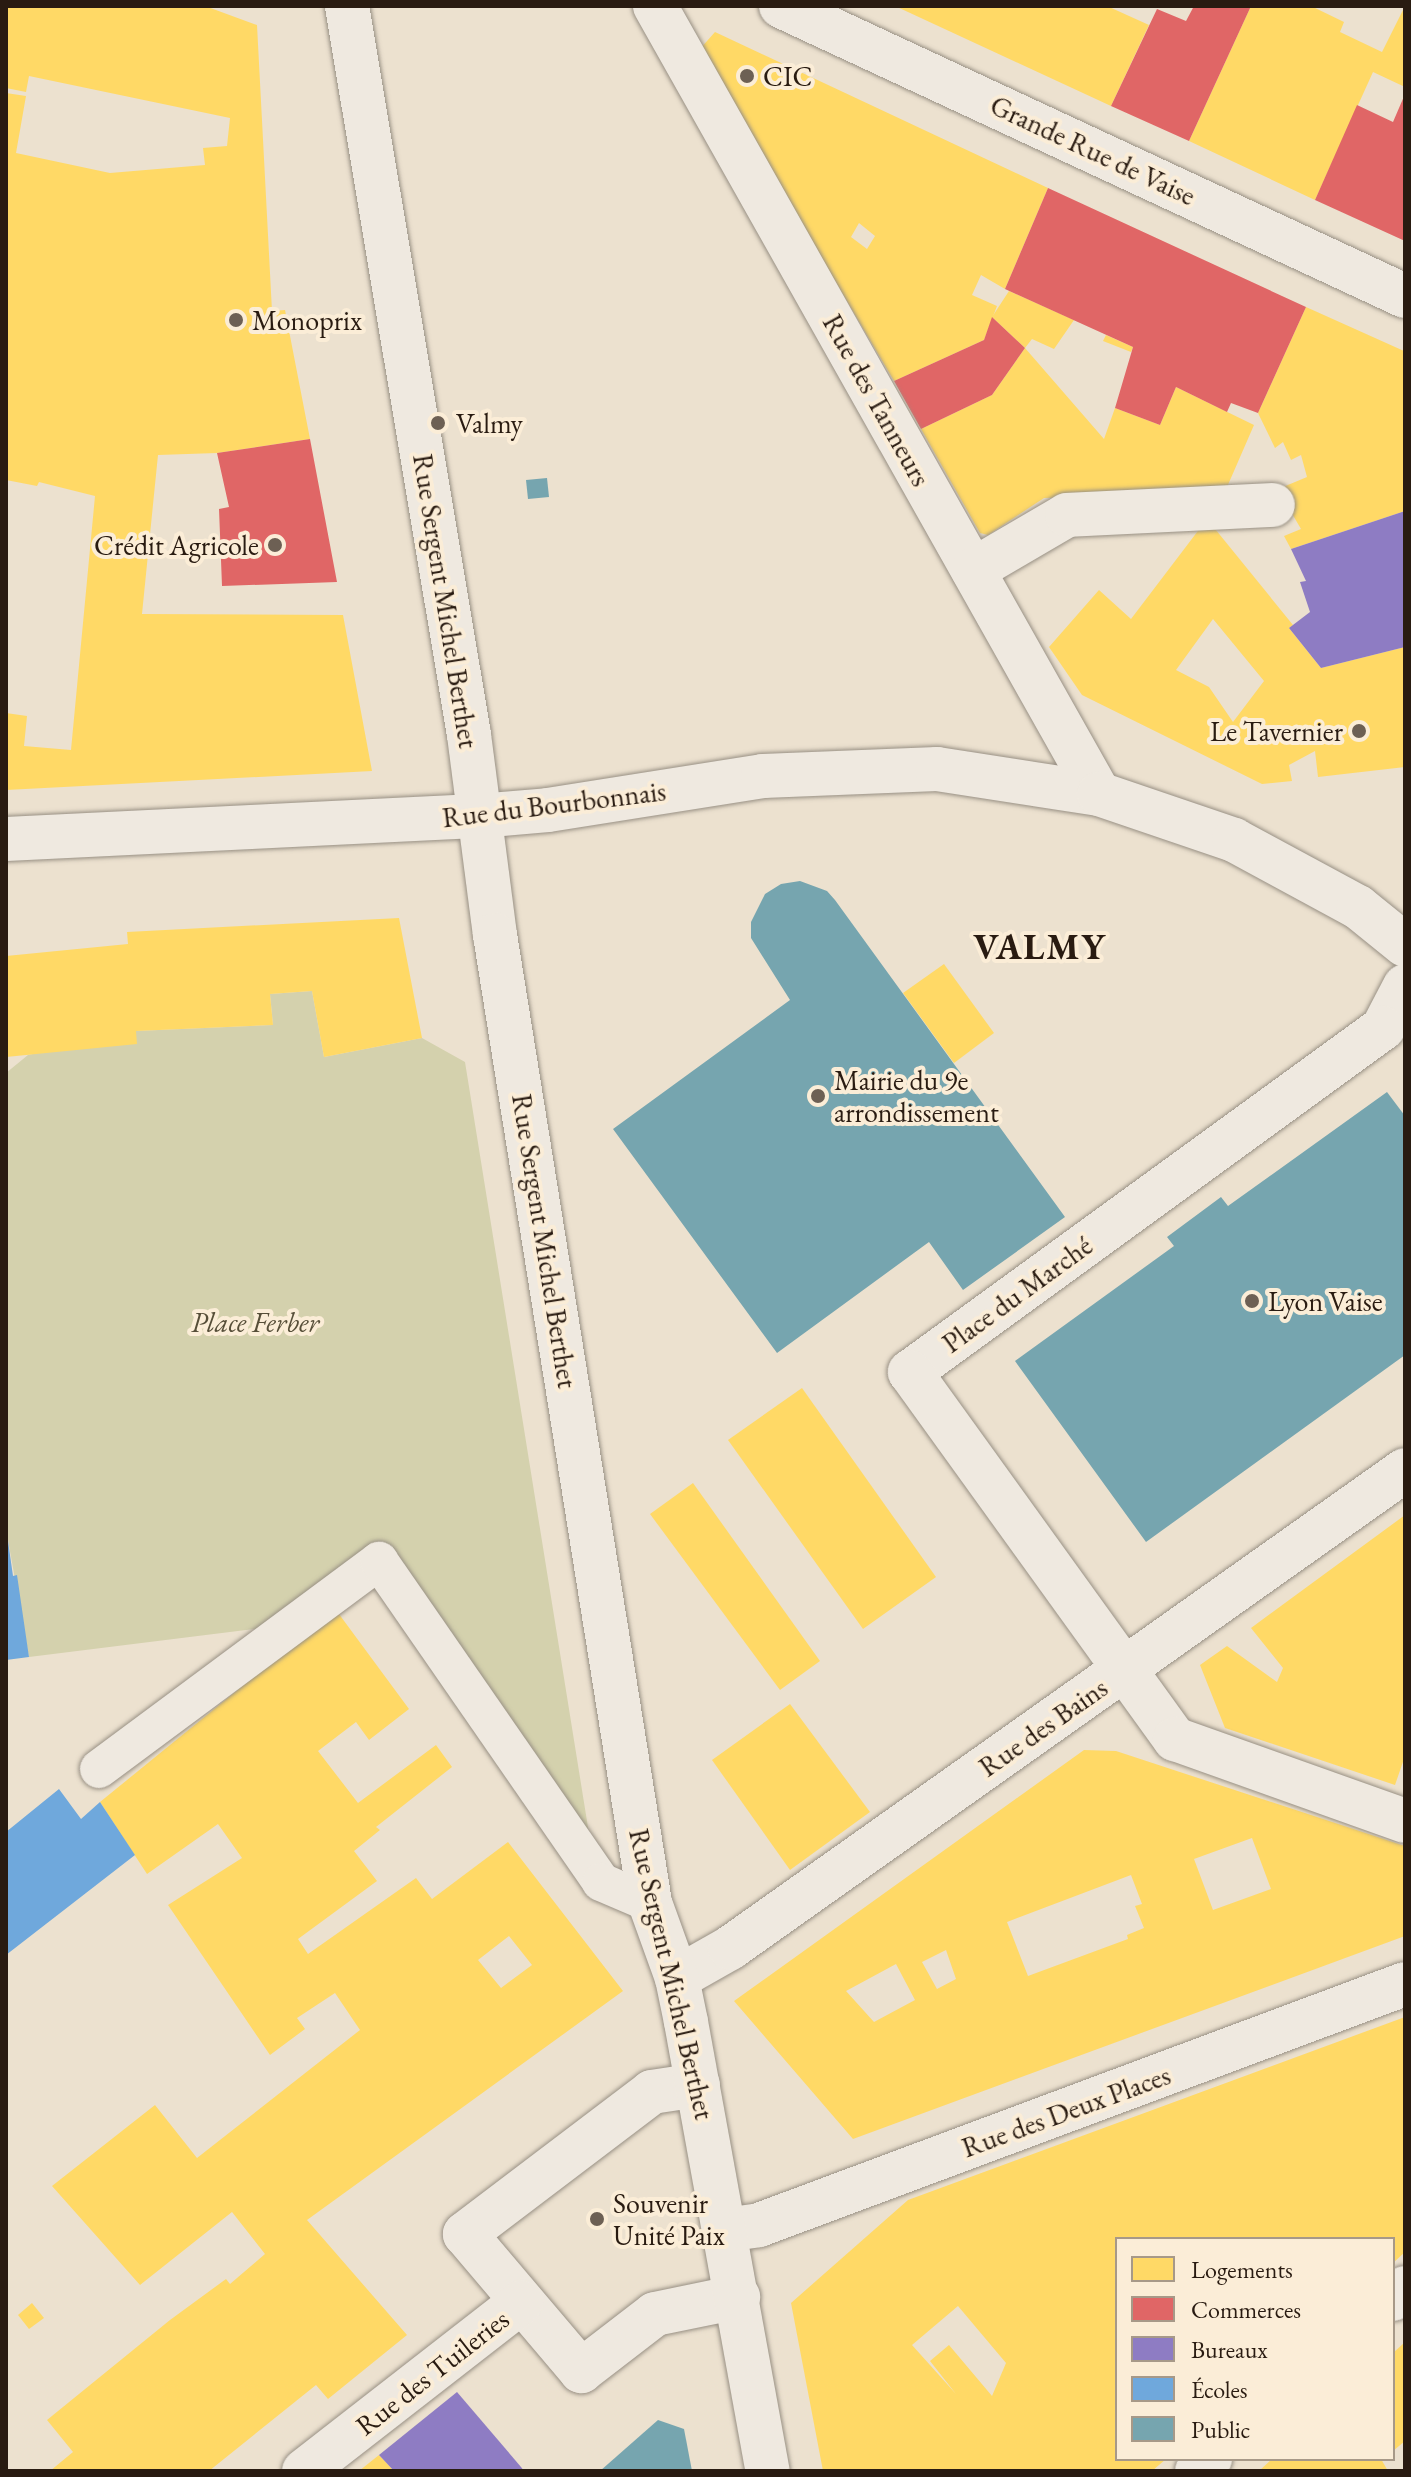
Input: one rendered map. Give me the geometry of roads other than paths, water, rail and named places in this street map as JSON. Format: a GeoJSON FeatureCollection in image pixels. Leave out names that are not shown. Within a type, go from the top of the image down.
{"type":"FeatureCollection","features":[{"type":"Feature","properties":{"kind":"street","name":"Rue Sergent Michel Berthet"},"geometry":{"type":"LineString","coordinates":[[347,6],[480,816],[530,1159],[580,1449],[650,1903],[677,1978],[768,2471]]}},
{"type":"Feature","properties":{"kind":"street","name":"Rue des Tanneurs"},"geometry":{"type":"LineString","coordinates":[[655,6],[1099,794]]}},
{"type":"Feature","properties":{"kind":"street","name":"Grande Rue de Vaise"},"geometry":{"type":"LineString","coordinates":[[781,6],[1405,296]]}},
{"type":"Feature","properties":{"kind":"street"},"geometry":{"type":"LineString","coordinates":[[973,570],[1067,515],[1273,505]]}},
{"type":"Feature","properties":{"kind":"street","name":"Rue du Bourbonnais"},"geometry":{"type":"LineString","coordinates":[[6,839],[480,816],[548,810],[763,776],[937,769],[1099,794]]}},
{"type":"Feature","properties":{"kind":"street"},"geometry":{"type":"LineString","coordinates":[[1099,794],[1234,840],[1358,907],[1405,945]]}},
{"type":"Feature","properties":{"kind":"street","name":"Place du Marché"},"geometry":{"type":"LineString","coordinates":[[1126,1670],[910,1372],[1383,1028],[1405,986]]}},
{"type":"Feature","properties":{"kind":"street","name":"Rue des Bains"},"geometry":{"type":"LineString","coordinates":[[677,1978],[730,1948],[1405,1470]]}},
{"type":"Feature","properties":{"kind":"street"},"geometry":{"type":"LineString","coordinates":[[1126,1670],[1175,1739],[1405,1821]]}},
{"type":"Feature","properties":{"kind":"street","name":"Rue des Deux Places"},"geometry":{"type":"LineString","coordinates":[[725,2230],[759,2225],[1405,1984]]}},
{"type":"Feature","properties":{"kind":"street"},"geometry":{"type":"LineString","coordinates":[[698,2085],[652,2092],[465,2234],[581,2371],[655,2314],[738,2297]]}},
{"type":"Feature","properties":{"kind":"street","name":"Rue des Tuileries"},"geometry":{"type":"LineString","coordinates":[[304,2471],[521,2302]]}},
{"type":"Feature","properties":{"kind":"lane"},"geometry":{"type":"LineString","coordinates":[[99,1769],[379,1561],[601,1882],[650,1903]]}},
{"type":"Feature","properties":{"kind":"place","name":"CIC"},"geometry":{"type":"Point","coordinates":[747,76]}},
{"type":"Feature","properties":{"kind":"place","name":"Monoprix"},"geometry":{"type":"Point","coordinates":[236,320]}},
{"type":"Feature","properties":{"kind":"place","name":"Valmy"},"geometry":{"type":"Point","coordinates":[438,423]}},
{"type":"Feature","properties":{"kind":"place","name":"Crédit Agricole"},"geometry":{"type":"Point","coordinates":[275,545]}},
{"type":"Feature","properties":{"kind":"place","name":"Le Tavernier"},"geometry":{"type":"Point","coordinates":[1359,731]}},
{"type":"Feature","properties":{"kind":"place","name":"Mairie du 9e arrondissement"},"geometry":{"type":"Point","coordinates":[818,1096]}},
{"type":"Feature","properties":{"kind":"place","name":"Lyon Vaise"},"geometry":{"type":"Point","coordinates":[1252,1301]}},
{"type":"Feature","properties":{"kind":"place","name":"Souvenir Unité Paix"},"geometry":{"type":"Point","coordinates":[597,2219]}},
{"type":"Feature","properties":{"kind":"district","name":"VALMY"},"geometry":{"type":"Point","coordinates":[1040,947]}},
{"type":"Feature","properties":{"kind":"park label","name":"Place Ferber"},"geometry":{"type":"Point","coordinates":[255,1322]}}]}
